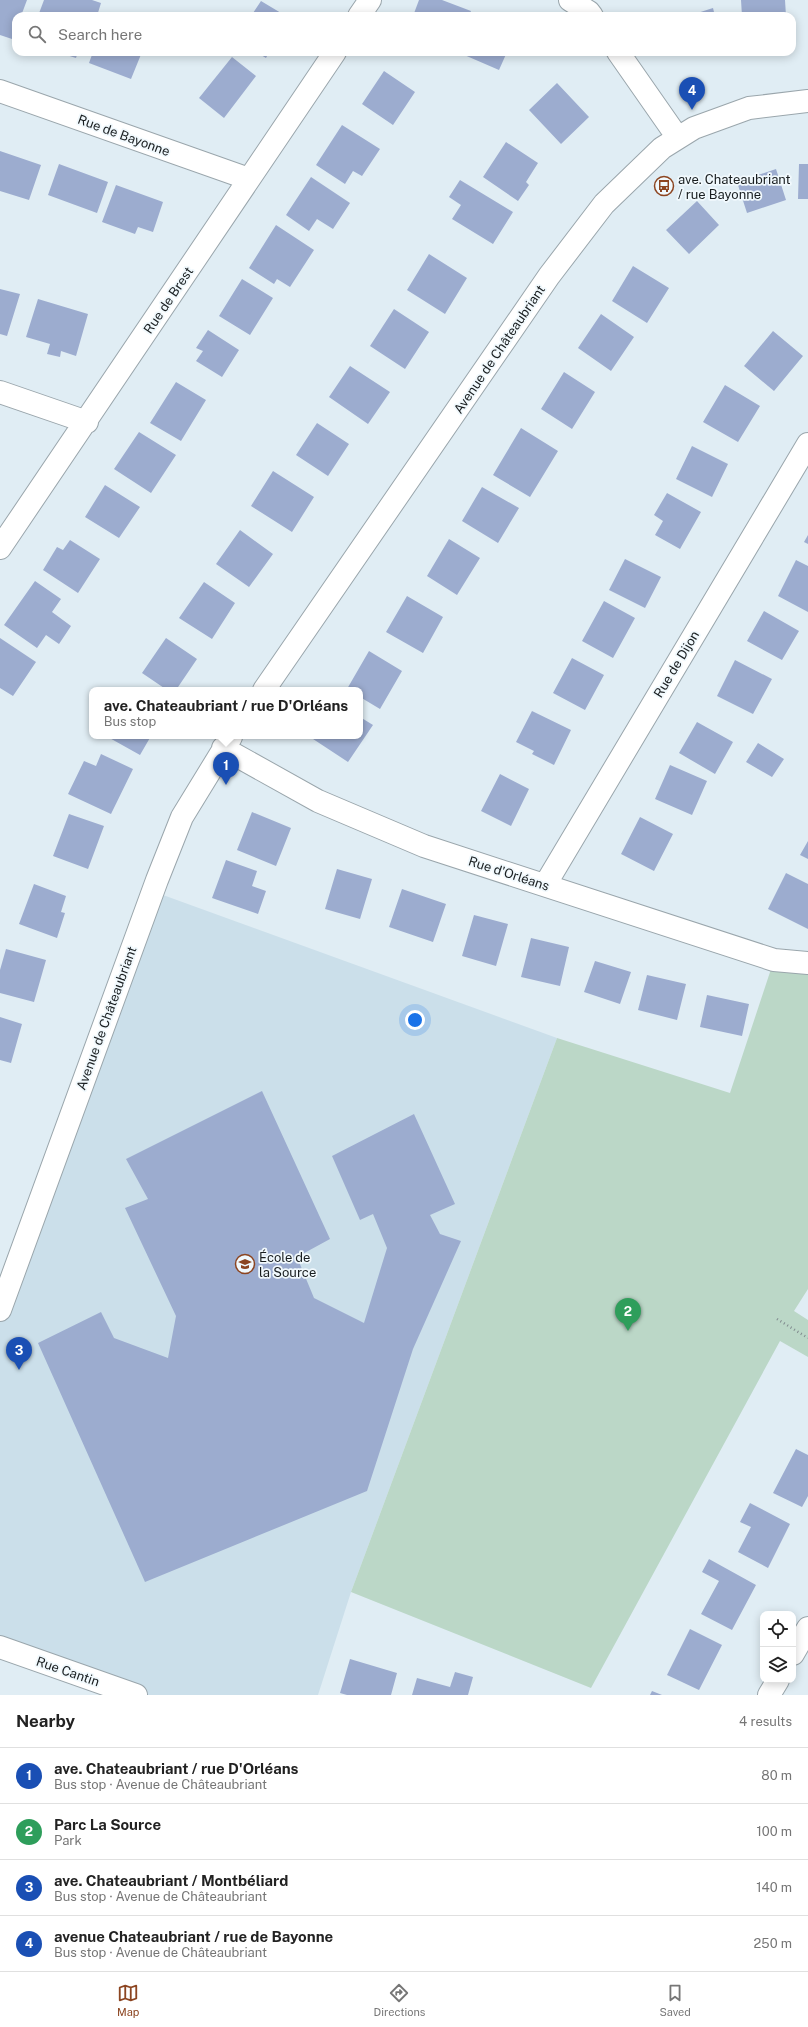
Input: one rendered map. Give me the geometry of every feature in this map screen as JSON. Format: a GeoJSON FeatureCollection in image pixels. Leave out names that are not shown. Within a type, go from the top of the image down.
{"type":"FeatureCollection","features":[{"type":"Feature","properties":{"kind":"street"},"geometry":{"type":"LineString","coordinates":[[362,12],[370,0]]}},
{"type":"Feature","properties":{"kind":"street"},"geometry":{"type":"LineString","coordinates":[[570,0],[589,12]]}},
{"type":"Feature","properties":{"kind":"street","name":"Rue de Brest"},"geometry":{"type":"LineString","coordinates":[[0,548],[87,422],[332,56]]}},
{"type":"Feature","properties":{"kind":"street"},"geometry":{"type":"LineString","coordinates":[[621,56],[678,138]]}},
{"type":"Feature","properties":{"kind":"street","name":"Rue de Bayonne"},"geometry":{"type":"LineString","coordinates":[[0,91],[249,179]]}},
{"type":"Feature","properties":{"kind":"street","name":"Avenue de Châteaubriant"},"geometry":{"type":"LineString","coordinates":[[266,687],[549,276],[604,204],[662,148],[694,128],[749,108],[808,101]]}},
{"type":"Feature","properties":{"kind":"street"},"geometry":{"type":"LineString","coordinates":[[0,392],[87,422]]}},
{"type":"Feature","properties":{"kind":"street","name":"Rue de Dijon"},"geometry":{"type":"LineString","coordinates":[[545,885],[808,444]]}},
{"type":"Feature","properties":{"kind":"street","name":"Avenue de Châteaubriant"},"geometry":{"type":"LineString","coordinates":[[0,1310],[157,880],[182,818],[228,742]]}},
{"type":"Feature","properties":{"kind":"street","name":"Rue d'Orléans"},"geometry":{"type":"LineString","coordinates":[[228,742],[318,801],[417,843],[774,960],[808,963]]}},
{"type":"Feature","properties":{"kind":"street"},"geometry":{"type":"LineString","coordinates":[[796,1649],[808,1628]]}},
{"type":"Feature","properties":{"kind":"street","name":"Rue Cantin"},"geometry":{"type":"LineString","coordinates":[[0,1647],[136,1695]]}},
{"type":"Feature","properties":{"kind":"street"},"geometry":{"type":"LineString","coordinates":[[769,1695],[776,1683]]}},
{"type":"Feature","properties":{"kind":"path"},"geometry":{"type":"LineString","coordinates":[[777,1319],[808,1338]]}},
{"type":"Feature","properties":{"kind":"shaded area","name":"École de la Source"},"geometry":{"type":"Polygon","coordinates":[[[163,895],[557,1038],[351,1592],[318,1695],[140,1695],[0,1647],[0,1305],[163,895]]]}},
{"type":"Feature","properties":{"kind":"green space"},"geometry":{"type":"Polygon","coordinates":[[[774,960],[808,963],[808,1289],[794,1311],[808,1320],[808,1357],[780,1341],[591,1688],[351,1592],[557,1038],[730,1093],[774,960]]]}},
{"type":"Feature","properties":{"kind":"building"},"geometry":{"type":"Polygon","coordinates":[[[0,0],[27,0],[22,12],[12,12],[12,39],[0,35],[0,0]]]}},
{"type":"Feature","properties":{"kind":"building"},"geometry":{"type":"Polygon","coordinates":[[[44,0],[92,0],[101,3],[98,12],[40,12],[44,0]]]}},
{"type":"Feature","properties":{"kind":"building"},"geometry":{"type":"Polygon","coordinates":[[[419,0],[442,0],[471,11],[471,12],[414,12],[419,0]]]}},
{"type":"Feature","properties":{"kind":"building"},"geometry":{"type":"Polygon","coordinates":[[[741,0],[785,0],[786,12],[742,12],[741,0]]]}},
{"type":"Feature","properties":{"kind":"building"},"geometry":{"type":"Polygon","coordinates":[[[261,1],[279,12],[254,12],[261,1]]]}},
{"type":"Feature","properties":{"kind":"building"},"geometry":{"type":"Polygon","coordinates":[[[713,8],[714,12],[700,12],[713,8]]]}},
{"type":"Feature","properties":{"kind":"building"},"geometry":{"type":"Polygon","coordinates":[[[92,56],[140,56],[131,79],[89,63],[92,56]]]}},
{"type":"Feature","properties":{"kind":"building"},"geometry":{"type":"Polygon","coordinates":[[[467,56],[505,56],[499,70],[467,56]]]}},
{"type":"Feature","properties":{"kind":"building"},"geometry":{"type":"Polygon","coordinates":[[[232,57],[256,76],[224,118],[199,98],[232,57]]]}},
{"type":"Feature","properties":{"kind":"building"},"geometry":{"type":"Polygon","coordinates":[[[384,71],[415,92],[393,125],[362,104],[384,71]]]}},
{"type":"Feature","properties":{"kind":"building"},"geometry":{"type":"Polygon","coordinates":[[[557,83],[589,117],[561,144],[529,110],[557,83]]]}},
{"type":"Feature","properties":{"kind":"building"},"geometry":{"type":"Polygon","coordinates":[[[342,125],[380,149],[362,176],[353,171],[345,184],[316,165],[342,125]]]}},
{"type":"Feature","properties":{"kind":"building"},"geometry":{"type":"Polygon","coordinates":[[[506,142],[538,163],[526,182],[529,185],[518,201],[483,177],[506,142]]]}},
{"type":"Feature","properties":{"kind":"building"},"geometry":{"type":"Polygon","coordinates":[[[0,151],[41,165],[29,200],[0,191],[0,151]]]}},
{"type":"Feature","properties":{"kind":"building"},"geometry":{"type":"Polygon","coordinates":[[[59,164],[108,182],[97,213],[48,195],[59,164]]]}},
{"type":"Feature","properties":{"kind":"building"},"geometry":{"type":"Polygon","coordinates":[[[799,164],[808,164],[808,199],[798,199],[799,164]]]}},
{"type":"Feature","properties":{"kind":"building"},"geometry":{"type":"Polygon","coordinates":[[[776,169],[786,200],[747,213],[737,182],[776,169]]]}},
{"type":"Feature","properties":{"kind":"building"},"geometry":{"type":"Polygon","coordinates":[[[311,177],[350,203],[333,229],[317,219],[309,231],[286,215],[311,177]]]}},
{"type":"Feature","properties":{"kind":"building"},"geometry":{"type":"Polygon","coordinates":[[[460,180],[513,212],[493,244],[452,219],[461,205],[449,197],[460,180]]]}},
{"type":"Feature","properties":{"kind":"building"},"geometry":{"type":"Polygon","coordinates":[[[116,185],[163,202],[153,232],[138,227],[135,234],[102,222],[116,185]]]}},
{"type":"Feature","properties":{"kind":"building"},"geometry":{"type":"Polygon","coordinates":[[[697,201],[719,225],[689,254],[666,230],[697,201]]]}},
{"type":"Feature","properties":{"kind":"building"},"geometry":{"type":"Polygon","coordinates":[[[276,225],[314,250],[290,287],[277,279],[274,284],[249,268],[276,225]]]}},
{"type":"Feature","properties":{"kind":"building"},"geometry":{"type":"Polygon","coordinates":[[[429,254],[467,278],[445,314],[407,290],[429,254]]]}},
{"type":"Feature","properties":{"kind":"building"},"geometry":{"type":"Polygon","coordinates":[[[633,266],[669,288],[647,323],[612,301],[633,266]]]}},
{"type":"Feature","properties":{"kind":"building"},"geometry":{"type":"Polygon","coordinates":[[[242,279],[273,298],[250,335],[219,316],[242,279]]]}},
{"type":"Feature","properties":{"kind":"building"},"geometry":{"type":"Polygon","coordinates":[[[0,289],[20,294],[7,336],[0,334],[0,289]]]}},
{"type":"Feature","properties":{"kind":"building"},"geometry":{"type":"Polygon","coordinates":[[[38,299],[88,314],[76,356],[61,351],[60,357],[47,354],[50,344],[26,337],[38,299]]]}},
{"type":"Feature","properties":{"kind":"building"},"geometry":{"type":"Polygon","coordinates":[[[394,309],[429,332],[405,369],[370,346],[394,309]]]}},
{"type":"Feature","properties":{"kind":"building"},"geometry":{"type":"Polygon","coordinates":[[[601,314],[634,337],[611,371],[578,348],[601,314]]]}},
{"type":"Feature","properties":{"kind":"building"},"geometry":{"type":"Polygon","coordinates":[[[208,330],[239,350],[222,377],[196,361],[203,351],[196,348],[208,330]]]}},
{"type":"Feature","properties":{"kind":"building"},"geometry":{"type":"Polygon","coordinates":[[[773,331],[803,356],[774,391],[744,366],[773,331]]]}},
{"type":"Feature","properties":{"kind":"building"},"geometry":{"type":"Polygon","coordinates":[[[350,366],[390,392],[368,424],[329,397],[350,366]]]}},
{"type":"Feature","properties":{"kind":"building"},"geometry":{"type":"Polygon","coordinates":[[[564,372],[595,392],[572,429],[541,409],[564,372]]]}},
{"type":"Feature","properties":{"kind":"building"},"geometry":{"type":"Polygon","coordinates":[[[176,382],[206,400],[181,441],[150,423],[176,382]]]}},
{"type":"Feature","properties":{"kind":"building"},"geometry":{"type":"Polygon","coordinates":[[[725,385],[760,406],[738,442],[703,422],[725,385]]]}},
{"type":"Feature","properties":{"kind":"building"},"geometry":{"type":"Polygon","coordinates":[[[317,423],[349,444],[328,476],[296,455],[317,423]]]}},
{"type":"Feature","properties":{"kind":"building"},"geometry":{"type":"Polygon","coordinates":[[[521,428],[558,451],[530,497],[493,475],[521,428]]]}},
{"type":"Feature","properties":{"kind":"building"},"geometry":{"type":"Polygon","coordinates":[[[139,432],[176,455],[151,493],[114,469],[139,432]]]}},
{"type":"Feature","properties":{"kind":"building"},"geometry":{"type":"Polygon","coordinates":[[[692,446],[728,464],[712,497],[676,479],[692,446]]]}},
{"type":"Feature","properties":{"kind":"building"},"geometry":{"type":"Polygon","coordinates":[[[273,471],[314,497],[292,532],[251,506],[273,471]]]}},
{"type":"Feature","properties":{"kind":"building"},"geometry":{"type":"Polygon","coordinates":[[[105,485],[140,507],[119,538],[85,517],[105,485]]]}},
{"type":"Feature","properties":{"kind":"building"},"geometry":{"type":"Polygon","coordinates":[[[482,487],[519,508],[498,543],[462,521],[482,487]]]}},
{"type":"Feature","properties":{"kind":"building"},"geometry":{"type":"Polygon","coordinates":[[[667,493],[701,512],[680,549],[655,535],[663,521],[654,515],[667,493]]]}},
{"type":"Feature","properties":{"kind":"building"},"geometry":{"type":"Polygon","coordinates":[[[240,530],[273,554],[249,587],[216,564],[240,530]]]}},
{"type":"Feature","properties":{"kind":"building"},"geometry":{"type":"Polygon","coordinates":[[[808,535],[808,544],[804,542],[808,535]]]}},
{"type":"Feature","properties":{"kind":"building"},"geometry":{"type":"Polygon","coordinates":[[[449,539],[480,558],[457,595],[427,576],[449,539]]]}},
{"type":"Feature","properties":{"kind":"building"},"geometry":{"type":"Polygon","coordinates":[[[70,540],[100,559],[78,593],[43,570],[57,547],[63,550],[70,540]]]}},
{"type":"Feature","properties":{"kind":"building"},"geometry":{"type":"Polygon","coordinates":[[[625,559],[661,577],[645,608],[609,590],[625,559]]]}},
{"type":"Feature","properties":{"kind":"building"},"geometry":{"type":"Polygon","coordinates":[[[796,560],[808,566],[808,612],[778,596],[796,560]]]}},
{"type":"Feature","properties":{"kind":"building"},"geometry":{"type":"Polygon","coordinates":[[[35,581],[61,599],[52,612],[71,626],[59,644],[46,635],[37,648],[4,625],[35,581]]]}},
{"type":"Feature","properties":{"kind":"building"},"geometry":{"type":"Polygon","coordinates":[[[204,582],[235,603],[212,639],[179,618],[204,582]]]}},
{"type":"Feature","properties":{"kind":"building"},"geometry":{"type":"Polygon","coordinates":[[[407,596],[443,617],[423,653],[386,632],[407,596]]]}},
{"type":"Feature","properties":{"kind":"building"},"geometry":{"type":"Polygon","coordinates":[[[604,601],[635,618],[613,658],[582,641],[604,601]]]}},
{"type":"Feature","properties":{"kind":"building"},"geometry":{"type":"Polygon","coordinates":[[[764,611],[799,631],[782,660],[747,641],[764,611]]]}},
{"type":"Feature","properties":{"kind":"building"},"geometry":{"type":"Polygon","coordinates":[[[0,638],[36,662],[13,696],[0,688],[0,638]]]}},
{"type":"Feature","properties":{"kind":"building"},"geometry":{"type":"Polygon","coordinates":[[[166,638],[197,659],[178,687],[163,687],[142,673],[166,638]]]}},
{"type":"Feature","properties":{"kind":"building"},"geometry":{"type":"Polygon","coordinates":[[[369,651],[402,671],[380,709],[363,699],[363,687],[348,687],[369,651]]]}},
{"type":"Feature","properties":{"kind":"building"},"geometry":{"type":"Polygon","coordinates":[[[572,658],[604,675],[585,710],[553,693],[572,658]]]}},
{"type":"Feature","properties":{"kind":"building"},"geometry":{"type":"Polygon","coordinates":[[[735,660],[772,679],[753,714],[717,696],[735,660]]]}},
{"type":"Feature","properties":{"kind":"building"},"geometry":{"type":"Polygon","coordinates":[[[532,711],[571,730],[554,765],[532,754],[534,751],[516,742],[532,711]]]}},
{"type":"Feature","properties":{"kind":"building"},"geometry":{"type":"Polygon","coordinates":[[[363,719],[373,725],[348,762],[313,739],[363,739],[363,719]]]}},
{"type":"Feature","properties":{"kind":"building"},"geometry":{"type":"Polygon","coordinates":[[[697,722],[733,742],[715,774],[679,753],[697,722]]]}},
{"type":"Feature","properties":{"kind":"building"},"geometry":{"type":"Polygon","coordinates":[[[111,739],[149,739],[140,755],[111,739]]]}},
{"type":"Feature","properties":{"kind":"building"},"geometry":{"type":"Polygon","coordinates":[[[758,743],[784,759],[772,777],[746,762],[758,743]]]}},
{"type":"Feature","properties":{"kind":"building"},"geometry":{"type":"Polygon","coordinates":[[[101,754],[133,769],[111,814],[68,794],[84,761],[96,766],[101,754]]]}},
{"type":"Feature","properties":{"kind":"building"},"geometry":{"type":"Polygon","coordinates":[[[670,765],[707,781],[692,815],[655,799],[670,765]]]}},
{"type":"Feature","properties":{"kind":"building"},"geometry":{"type":"Polygon","coordinates":[[[500,774],[529,789],[511,826],[481,811],[500,774]]]}},
{"type":"Feature","properties":{"kind":"building"},"geometry":{"type":"Polygon","coordinates":[[[252,812],[291,828],[276,866],[237,850],[252,812]]]}},
{"type":"Feature","properties":{"kind":"building"},"geometry":{"type":"Polygon","coordinates":[[[69,814],[104,826],[88,869],[53,856],[69,814]]]}},
{"type":"Feature","properties":{"kind":"building"},"geometry":{"type":"Polygon","coordinates":[[[640,817],[673,834],[654,871],[621,854],[640,817]]]}},
{"type":"Feature","properties":{"kind":"building"},"geometry":{"type":"Polygon","coordinates":[[[808,841],[808,859],[800,855],[808,841]]]}},
{"type":"Feature","properties":{"kind":"building"},"geometry":{"type":"Polygon","coordinates":[[[226,860],[257,871],[252,886],[266,891],[258,914],[212,898],[226,860]]]}},
{"type":"Feature","properties":{"kind":"building"},"geometry":{"type":"Polygon","coordinates":[[[337,869],[372,879],[360,919],[325,909],[337,869]]]}},
{"type":"Feature","properties":{"kind":"building"},"geometry":{"type":"Polygon","coordinates":[[[786,873],[808,884],[808,929],[768,909],[786,873]]]}},
{"type":"Feature","properties":{"kind":"building"},"geometry":{"type":"Polygon","coordinates":[[[34,884],[66,896],[61,912],[65,913],[57,938],[19,924],[34,884]]]}},
{"type":"Feature","properties":{"kind":"building"},"geometry":{"type":"Polygon","coordinates":[[[402,889],[446,904],[433,942],[389,927],[402,889]]]}},
{"type":"Feature","properties":{"kind":"building"},"geometry":{"type":"Polygon","coordinates":[[[474,915],[508,924],[496,966],[462,956],[474,915]]]}},
{"type":"Feature","properties":{"kind":"building"},"geometry":{"type":"Polygon","coordinates":[[[531,938],[569,947],[560,986],[521,977],[531,938]]]}},
{"type":"Feature","properties":{"kind":"building"},"geometry":{"type":"Polygon","coordinates":[[[6,949],[46,960],[34,1002],[0,993],[0,970],[6,949]]]}},
{"type":"Feature","properties":{"kind":"building"},"geometry":{"type":"Polygon","coordinates":[[[595,961],[631,972],[620,1004],[584,992],[595,961]]]}},
{"type":"Feature","properties":{"kind":"building"},"geometry":{"type":"Polygon","coordinates":[[[647,975],[686,984],[677,1020],[638,1010],[647,975]]]}},
{"type":"Feature","properties":{"kind":"building"},"geometry":{"type":"Polygon","coordinates":[[[707,995],[749,1004],[742,1036],[700,1027],[707,995]]]}},
{"type":"Feature","properties":{"kind":"building"},"geometry":{"type":"Polygon","coordinates":[[[0,1017],[22,1024],[11,1063],[0,1060],[0,1017]]]}},
{"type":"Feature","properties":{"kind":"building"},"geometry":{"type":"Polygon","coordinates":[[[262,1091],[330,1239],[297,1257],[314,1298],[364,1323],[387,1248],[373,1214],[360,1220],[332,1156],[414,1114],[455,1204],[430,1215],[440,1234],[461,1241],[413,1349],[367,1491],[145,1582],[38,1343],[101,1312],[114,1338],[168,1358],[176,1316],[125,1208],[148,1199],[126,1159],[262,1091]]]}},
{"type":"Feature","properties":{"kind":"building"},"geometry":{"type":"Polygon","coordinates":[[[796,1449],[808,1455],[808,1496],[802,1507],[773,1493],[796,1449]]]}},
{"type":"Feature","properties":{"kind":"building"},"geometry":{"type":"Polygon","coordinates":[[[750,1503],[790,1524],[768,1568],[738,1552],[751,1527],[740,1522],[750,1503]]]}},
{"type":"Feature","properties":{"kind":"building"},"geometry":{"type":"Polygon","coordinates":[[[709,1559],[756,1585],[732,1630],[701,1614],[719,1581],[702,1572],[709,1559]]]}},
{"type":"Feature","properties":{"kind":"building"},"geometry":{"type":"Polygon","coordinates":[[[690,1629],[722,1645],[699,1690],[667,1675],[690,1629]]]}},
{"type":"Feature","properties":{"kind":"building"},"geometry":{"type":"Polygon","coordinates":[[[350,1659],[397,1673],[391,1695],[347,1695],[340,1693],[350,1659]]]}},
{"type":"Feature","properties":{"kind":"building"},"geometry":{"type":"Polygon","coordinates":[[[455,1672],[473,1677],[468,1695],[412,1695],[417,1678],[450,1687],[455,1672]]]}},
{"type":"Feature","properties":{"kind":"building"},"geometry":{"type":"Polygon","coordinates":[[[652,1691],[662,1695],[650,1695],[652,1691]]]}},
{"type":"Feature","properties":{"kind":"place","name":"avenue Chateaubriant / rue de Bayonne"},"geometry":{"type":"Point","coordinates":[692,110]}},
{"type":"Feature","properties":{"kind":"place","name":"ave. Chateaubriant / rue Bayonne"},"geometry":{"type":"Point","coordinates":[664,186]}},
{"type":"Feature","properties":{"kind":"place","name":"ave. Chateaubriant / rue D'Orléans"},"geometry":{"type":"Point","coordinates":[226,785]}},
{"type":"Feature","properties":{"kind":"place","name":"École de la Source"},"geometry":{"type":"Point","coordinates":[245,1264]}},
{"type":"Feature","properties":{"kind":"place","name":"Parc La Source"},"geometry":{"type":"Point","coordinates":[628,1331]}},
{"type":"Feature","properties":{"kind":"place","name":"ave. Chateaubriant / Montbéliard"},"geometry":{"type":"Point","coordinates":[19,1370]}}]}
